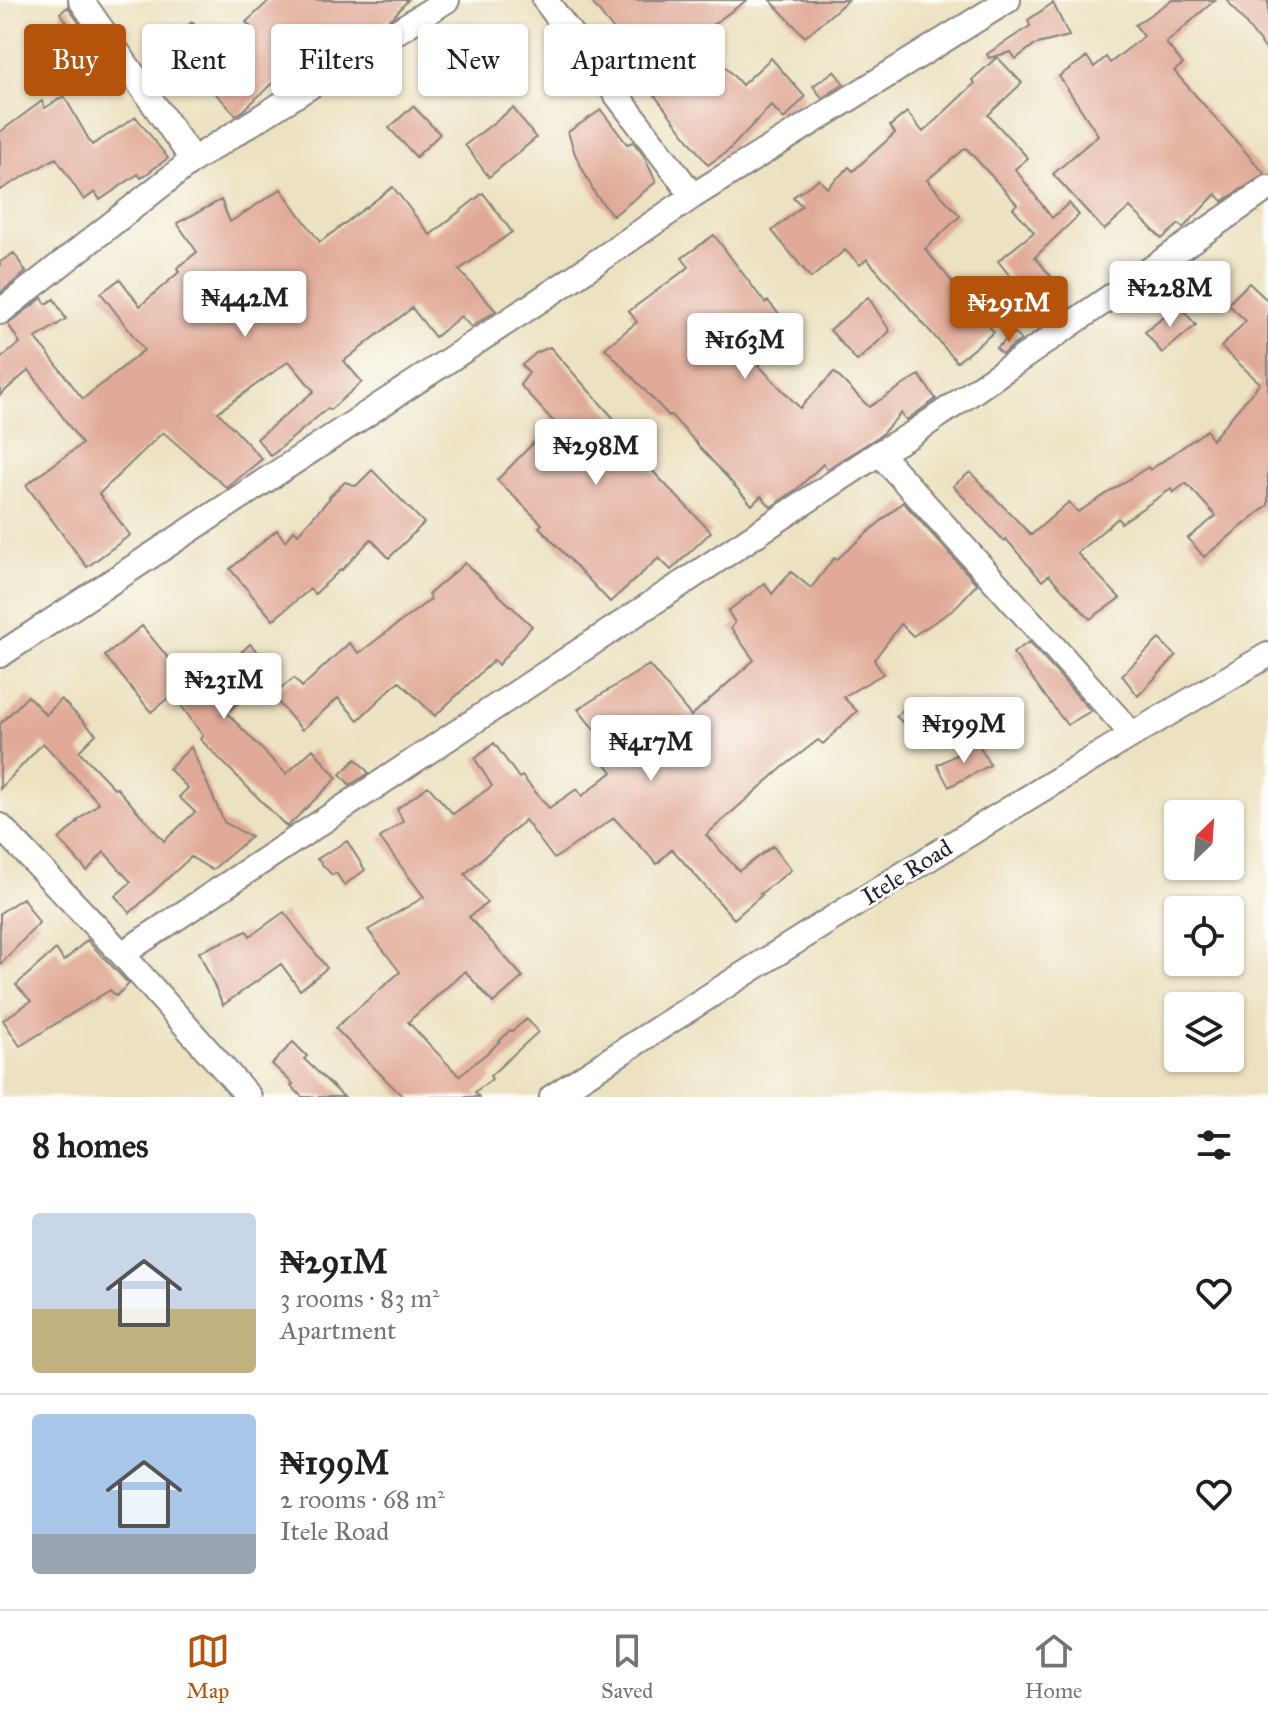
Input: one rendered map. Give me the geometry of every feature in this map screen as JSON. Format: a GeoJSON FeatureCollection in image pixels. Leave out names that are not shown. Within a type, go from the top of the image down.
{"type":"FeatureCollection","features":[{"type":"Feature","properties":{"kind":"street"},"geometry":{"type":"LineString","coordinates":[[81,0],[193,160]]}},
{"type":"Feature","properties":{"kind":"street"},"geometry":{"type":"LineString","coordinates":[[0,312],[193,160],[447,0]]}},
{"type":"Feature","properties":{"kind":"street"},"geometry":{"type":"LineString","coordinates":[[545,0],[693,196]]}},
{"type":"Feature","properties":{"kind":"street"},"geometry":{"type":"LineString","coordinates":[[0,655],[566,283],[693,196],[1008,0]]}},
{"type":"Feature","properties":{"kind":"street"},"geometry":{"type":"LineString","coordinates":[[122,954],[909,436],[1268,188]]}},
{"type":"Feature","properties":{"kind":"street"},"geometry":{"type":"LineString","coordinates":[[879,453],[1132,734]]}},
{"type":"Feature","properties":{"kind":"street","name":"Itele Road"},"geometry":{"type":"LineString","coordinates":[[552,1097],[751,968],[1132,734],[1268,655]]}},
{"type":"Feature","properties":{"kind":"street"},"geometry":{"type":"LineString","coordinates":[[0,826],[122,954],[249,1097]]}},
{"type":"Feature","properties":{"kind":"building"},"geometry":{"type":"Polygon","coordinates":[[[270,0],[408,0],[394,16],[381,24],[271,24],[271,84],[236,115],[218,96],[255,96],[255,24],[246,22],[270,0]]]}},
{"type":"Feature","properties":{"kind":"building"},"geometry":{"type":"Polygon","coordinates":[[[590,0],[747,0],[714,24],[609,24],[590,0]]]}},
{"type":"Feature","properties":{"kind":"building"},"geometry":{"type":"Polygon","coordinates":[[[770,0],[848,0],[805,37],[770,0]]]}},
{"type":"Feature","properties":{"kind":"building"},"geometry":{"type":"Polygon","coordinates":[[[1172,0],[1215,0],[1166,43],[1183,64],[1174,71],[1265,174],[1223,201],[1216,194],[1183,228],[1179,224],[1162,239],[1130,207],[1104,230],[1053,174],[1098,135],[1059,76],[1087,57],[1094,67],[1106,57],[1110,63],[1144,36],[1135,25],[1172,0]]]}},
{"type":"Feature","properties":{"kind":"building"},"geometry":{"type":"Polygon","coordinates":[[[1227,0],[1268,0],[1268,52],[1227,0]]]}},
{"type":"Feature","properties":{"kind":"building"},"geometry":{"type":"Polygon","coordinates":[[[1053,3],[1069,36],[1034,45],[1016,59],[1011,52],[989,58],[987,54],[1030,26],[1028,20],[1053,3]]]}},
{"type":"Feature","properties":{"kind":"building"},"geometry":{"type":"Polygon","coordinates":[[[68,7],[80,24],[68,24],[60,13],[68,7]]]}},
{"type":"Feature","properties":{"kind":"building"},"geometry":{"type":"Polygon","coordinates":[[[997,57],[1022,83],[988,115],[1028,158],[1015,169],[1052,218],[1069,203],[1079,215],[1035,257],[1054,280],[1029,300],[998,261],[1034,232],[1013,208],[1017,204],[966,148],[927,180],[960,216],[925,249],[994,332],[957,362],[867,259],[860,265],[845,250],[811,278],[772,231],[802,206],[793,197],[819,179],[827,188],[849,167],[853,171],[895,133],[890,126],[907,112],[923,132],[975,83],[972,80],[997,57]]]}},
{"type":"Feature","properties":{"kind":"building"},"geometry":{"type":"Polygon","coordinates":[[[771,58],[805,97],[784,119],[771,105],[729,150],[708,165],[655,96],[725,96],[725,66],[742,85],[771,58]]]}},
{"type":"Feature","properties":{"kind":"building"},"geometry":{"type":"Polygon","coordinates":[[[834,71],[844,84],[822,98],[813,86],[834,71]]]}},
{"type":"Feature","properties":{"kind":"building"},"geometry":{"type":"Polygon","coordinates":[[[64,96],[92,145],[136,117],[168,158],[141,178],[138,174],[100,200],[95,192],[84,200],[56,158],[0,190],[0,132],[42,101],[45,108],[64,96]]]}},
{"type":"Feature","properties":{"kind":"building"},"geometry":{"type":"Polygon","coordinates":[[[413,106],[440,134],[416,157],[389,128],[413,106]]]}},
{"type":"Feature","properties":{"kind":"building"},"geometry":{"type":"Polygon","coordinates":[[[513,108],[536,138],[489,177],[465,145],[513,108]]]}},
{"type":"Feature","properties":{"kind":"building"},"geometry":{"type":"Polygon","coordinates":[[[601,110],[627,144],[633,142],[644,156],[656,182],[613,216],[595,194],[568,132],[601,110]]]}},
{"type":"Feature","properties":{"kind":"building"},"geometry":{"type":"Polygon","coordinates":[[[393,187],[430,235],[483,193],[512,232],[459,270],[496,311],[471,327],[461,316],[435,337],[412,308],[344,361],[362,382],[271,456],[257,439],[314,391],[289,361],[218,412],[262,459],[227,488],[163,432],[99,494],[130,535],[87,567],[26,485],[82,444],[29,370],[0,395],[0,359],[20,343],[8,324],[42,298],[46,304],[54,299],[66,319],[36,338],[83,399],[144,350],[101,293],[120,279],[140,306],[179,272],[177,268],[197,252],[177,223],[221,200],[230,222],[281,189],[320,242],[393,187]]]}},
{"type":"Feature","properties":{"kind":"building"},"geometry":{"type":"Polygon","coordinates":[[[714,235],[765,303],[768,301],[794,332],[758,365],[800,408],[834,372],[869,407],[919,375],[936,399],[906,420],[901,413],[881,435],[827,469],[823,464],[797,489],[771,507],[761,496],[752,505],[605,348],[637,322],[629,311],[689,267],[682,258],[714,235]]]}},
{"type":"Feature","properties":{"kind":"building"},"geometry":{"type":"Polygon","coordinates":[[[14,253],[26,272],[0,293],[0,262],[14,253]]]}},
{"type":"Feature","properties":{"kind":"building"},"geometry":{"type":"Polygon","coordinates":[[[1249,283],[1266,299],[1268,297],[1268,505],[1204,557],[1188,538],[1216,516],[1186,483],[1173,493],[1171,489],[1121,523],[1118,518],[1077,553],[1120,598],[1090,619],[1049,575],[1042,581],[1006,539],[1004,541],[953,486],[970,472],[1031,535],[1069,502],[1078,512],[1148,467],[1150,470],[1207,430],[1212,440],[1260,383],[1221,347],[1246,321],[1228,304],[1249,283]]]}},
{"type":"Feature","properties":{"kind":"building"},"geometry":{"type":"Polygon","coordinates":[[[868,297],[890,331],[857,361],[830,330],[868,297]]]}},
{"type":"Feature","properties":{"kind":"building"},"geometry":{"type":"Polygon","coordinates":[[[1179,305],[1196,325],[1162,353],[1145,332],[1179,305]]]}},
{"type":"Feature","properties":{"kind":"building"},"geometry":{"type":"Polygon","coordinates":[[[1015,333],[1021,340],[1002,354],[996,348],[1015,333]]]}},
{"type":"Feature","properties":{"kind":"building"},"geometry":{"type":"Polygon","coordinates":[[[550,347],[624,430],[618,435],[711,532],[671,570],[659,558],[610,602],[539,527],[542,524],[497,480],[554,422],[520,385],[529,373],[522,365],[536,353],[550,347]]]}},
{"type":"Feature","properties":{"kind":"building"},"geometry":{"type":"Polygon","coordinates":[[[372,470],[424,523],[389,558],[371,539],[315,594],[310,589],[273,620],[230,569],[277,530],[285,541],[294,530],[298,534],[345,482],[356,486],[372,470]]]}},
{"type":"Feature","properties":{"kind":"building"},"geometry":{"type":"Polygon","coordinates":[[[903,502],[977,584],[953,610],[913,636],[901,624],[874,660],[883,674],[843,697],[857,711],[823,744],[818,740],[782,768],[706,835],[739,871],[773,846],[791,870],[734,919],[672,849],[657,864],[614,818],[554,859],[525,820],[465,874],[487,903],[469,917],[523,977],[493,1003],[465,971],[408,1022],[459,1076],[510,1030],[527,1019],[538,1032],[475,1092],[479,1097],[403,1097],[335,1028],[400,972],[368,930],[424,897],[380,838],[403,821],[397,809],[428,786],[453,814],[492,786],[475,759],[494,743],[519,778],[522,776],[549,808],[577,789],[582,796],[612,772],[597,752],[606,745],[578,709],[649,665],[691,716],[754,660],[731,628],[735,623],[728,611],[765,583],[772,594],[791,572],[811,588],[834,558],[836,560],[903,502]]]}},
{"type":"Feature","properties":{"kind":"building"},"geometry":{"type":"Polygon","coordinates":[[[465,563],[532,626],[498,665],[494,660],[435,716],[399,681],[358,720],[338,698],[302,730],[272,695],[294,678],[302,687],[349,643],[359,653],[431,599],[428,595],[465,563]]]}},
{"type":"Feature","properties":{"kind":"building"},"geometry":{"type":"Polygon","coordinates":[[[142,626],[197,693],[250,644],[274,669],[227,713],[286,774],[313,749],[337,778],[287,827],[200,739],[203,736],[173,694],[151,712],[105,656],[142,626]]]}},
{"type":"Feature","properties":{"kind":"building"},"geometry":{"type":"Polygon","coordinates":[[[1159,639],[1176,656],[1138,696],[1122,675],[1159,639]]]}},
{"type":"Feature","properties":{"kind":"building"},"geometry":{"type":"Polygon","coordinates":[[[1029,642],[1091,711],[1067,725],[1013,653],[1029,642]]]}},
{"type":"Feature","properties":{"kind":"building"},"geometry":{"type":"Polygon","coordinates":[[[28,696],[46,715],[61,699],[96,734],[79,751],[164,841],[195,812],[179,797],[188,788],[169,769],[191,747],[224,822],[251,837],[212,870],[191,857],[130,913],[115,896],[131,882],[104,852],[87,871],[59,839],[99,803],[43,743],[0,789],[0,724],[28,696]]]}},
{"type":"Feature","properties":{"kind":"building"},"geometry":{"type":"Polygon","coordinates":[[[915,698],[940,724],[922,742],[896,716],[915,698]]]}},
{"type":"Feature","properties":{"kind":"building"},"geometry":{"type":"Polygon","coordinates":[[[978,743],[990,765],[949,787],[937,765],[978,743]]]}},
{"type":"Feature","properties":{"kind":"building"},"geometry":{"type":"Polygon","coordinates":[[[356,759],[369,773],[350,785],[340,774],[356,759]]]}},
{"type":"Feature","properties":{"kind":"building"},"geometry":{"type":"Polygon","coordinates":[[[347,841],[365,870],[344,885],[336,873],[332,875],[317,859],[347,841]]]}},
{"type":"Feature","properties":{"kind":"building"},"geometry":{"type":"Polygon","coordinates":[[[23,898],[39,923],[0,965],[0,913],[23,898]]]}},
{"type":"Feature","properties":{"kind":"building"},"geometry":{"type":"Polygon","coordinates":[[[284,912],[327,968],[300,990],[281,964],[223,1005],[199,952],[247,931],[250,936],[284,912]]]}},
{"type":"Feature","properties":{"kind":"building"},"geometry":{"type":"Polygon","coordinates":[[[87,940],[129,984],[116,996],[110,990],[20,1046],[3,1020],[31,1001],[16,985],[56,949],[64,961],[87,940]]]}},
{"type":"Feature","properties":{"kind":"building"},"geometry":{"type":"Polygon","coordinates":[[[293,1042],[307,1056],[304,1059],[344,1097],[302,1097],[291,1086],[293,1084],[272,1064],[293,1042]]]}}]}
